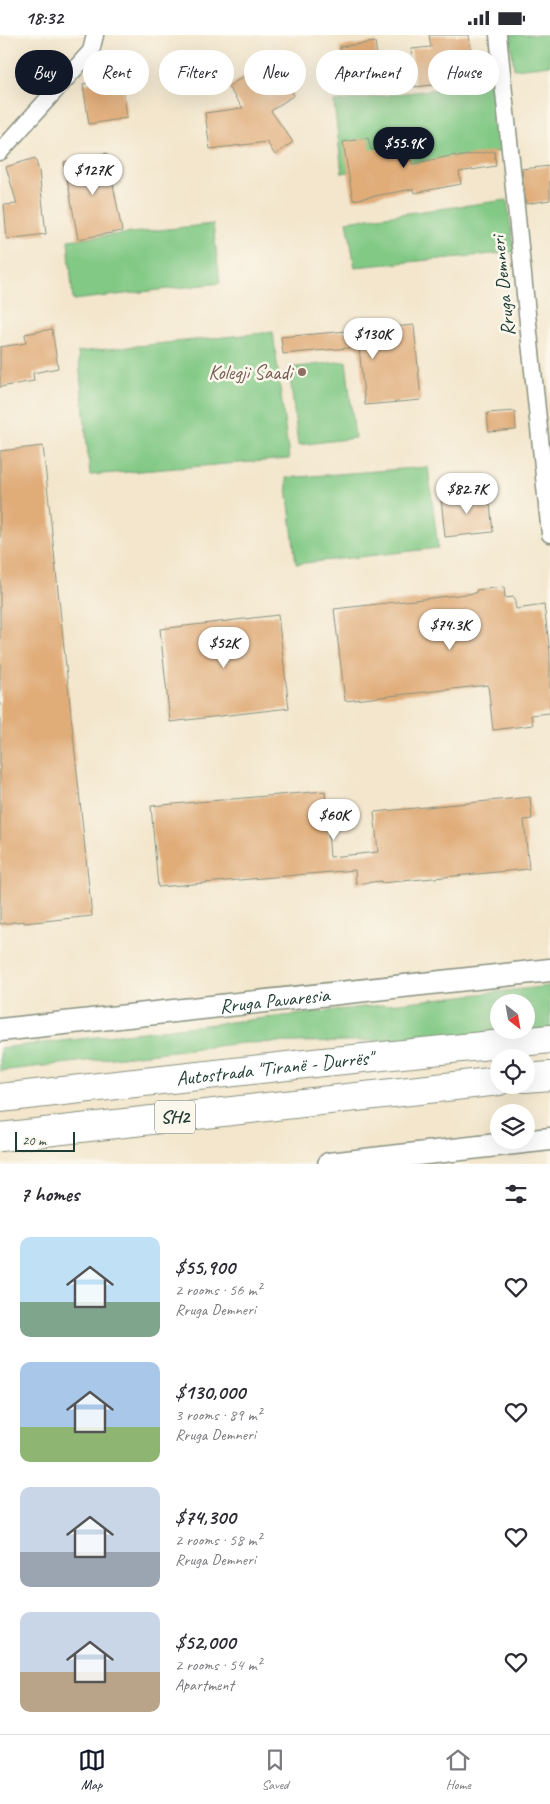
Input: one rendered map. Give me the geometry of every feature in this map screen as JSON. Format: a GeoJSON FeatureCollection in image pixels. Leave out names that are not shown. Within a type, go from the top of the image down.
{"type":"FeatureCollection","features":[{"type":"Feature","properties":{"kind":"highway","name":"Autostrada \"Tiranë - Durrës\""},"geometry":{"type":"LineString","coordinates":[[0,1098],[550,1039]]}},
{"type":"Feature","properties":{"kind":"highway"},"geometry":{"type":"LineString","coordinates":[[535,1077],[550,1075]]}},
{"type":"Feature","properties":{"kind":"highway","name":"Autostrada \"Tiranë - Durrës\""},"geometry":{"type":"LineString","coordinates":[[0,1137],[490,1082]]}},
{"type":"Feature","properties":{"kind":"main road","name":"Rruga Pavaresia"},"geometry":{"type":"LineString","coordinates":[[0,1030],[550,970]]}},
{"type":"Feature","properties":{"kind":"main road"},"geometry":{"type":"LineString","coordinates":[[329,1164],[550,1139]]}},
{"type":"Feature","properties":{"kind":"street"},"geometry":{"type":"LineString","coordinates":[[0,152],[91,51],[95,35]]}},
{"type":"Feature","properties":{"kind":"street","name":"Rruga Demneri"},"geometry":{"type":"LineString","coordinates":[[498,35],[550,534]]}},
{"type":"Feature","properties":{"kind":"green space"},"geometry":{"type":"Polygon","coordinates":[[[510,35],[550,35],[550,65],[514,69],[510,35]]]}},
{"type":"Feature","properties":{"kind":"green space"},"geometry":{"type":"Polygon","coordinates":[[[428,90],[428,95],[495,95],[501,151],[342,173],[334,102],[390,95],[418,95],[418,92],[428,90]]]}},
{"type":"Feature","properties":{"kind":"green space"},"geometry":{"type":"Polygon","coordinates":[[[507,200],[514,252],[355,267],[347,221],[507,200]]]}},
{"type":"Feature","properties":{"kind":"green space"},"geometry":{"type":"Polygon","coordinates":[[[213,224],[220,283],[73,300],[68,240],[213,224]]]}},
{"type":"Feature","properties":{"kind":"green space"},"geometry":{"type":"Polygon","coordinates":[[[273,332],[289,459],[90,475],[78,352],[273,332]]]}},
{"type":"Feature","properties":{"kind":"green space"},"geometry":{"type":"Polygon","coordinates":[[[346,361],[355,438],[298,445],[289,368],[346,361]]]}},
{"type":"Feature","properties":{"kind":"green space"},"geometry":{"type":"Polygon","coordinates":[[[428,467],[438,548],[296,564],[286,478],[428,467]]]}},
{"type":"Feature","properties":{"kind":"green space"},"geometry":{"type":"Polygon","coordinates":[[[550,986],[550,1030],[535,1031],[535,994],[490,994],[490,1036],[455,1039],[242,1043],[0,1071],[0,1048],[550,986]]]}},
{"type":"Feature","properties":{"kind":"building"},"geometry":{"type":"Polygon","coordinates":[[[429,35],[469,35],[471,50],[428,50],[428,85],[418,87],[418,50],[411,49],[431,47],[429,35]]]}},
{"type":"Feature","properties":{"kind":"building"},"geometry":{"type":"Polygon","coordinates":[[[375,42],[376,50],[340,50],[340,47],[375,42]]]}},
{"type":"Feature","properties":{"kind":"building"},"geometry":{"type":"Polygon","coordinates":[[[244,76],[244,95],[294,95],[271,111],[293,142],[275,155],[267,142],[210,149],[205,113],[243,108],[234,95],[234,83],[244,76]]]}},
{"type":"Feature","properties":{"kind":"building"},"geometry":{"type":"Polygon","coordinates":[[[85,95],[124,95],[127,118],[89,124],[85,95]]]}},
{"type":"Feature","properties":{"kind":"building"},"geometry":{"type":"Polygon","coordinates":[[[368,138],[371,150],[408,143],[412,164],[455,155],[456,157],[494,151],[496,166],[459,172],[461,184],[414,193],[413,189],[353,200],[343,142],[368,138]]]}},
{"type":"Feature","properties":{"kind":"building"},"geometry":{"type":"Polygon","coordinates":[[[107,153],[122,231],[78,239],[64,162],[107,153]]]}},
{"type":"Feature","properties":{"kind":"building"},"geometry":{"type":"Polygon","coordinates":[[[35,158],[39,171],[46,234],[7,239],[4,205],[17,204],[6,167],[35,158]]]}},
{"type":"Feature","properties":{"kind":"building"},"geometry":{"type":"Polygon","coordinates":[[[550,166],[550,200],[526,204],[522,169],[550,166]]]}},
{"type":"Feature","properties":{"kind":"building"},"geometry":{"type":"Polygon","coordinates":[[[414,325],[421,400],[365,405],[359,347],[283,354],[281,337],[414,325]]]}},
{"type":"Feature","properties":{"kind":"building"},"geometry":{"type":"Polygon","coordinates":[[[52,329],[58,368],[33,373],[34,381],[0,387],[0,347],[26,343],[25,334],[52,329]]]}},
{"type":"Feature","properties":{"kind":"building"},"geometry":{"type":"Polygon","coordinates":[[[515,411],[516,430],[489,432],[487,413],[515,411]]]}},
{"type":"Feature","properties":{"kind":"building"},"geometry":{"type":"Polygon","coordinates":[[[43,446],[92,916],[0,924],[0,451],[43,446]]]}},
{"type":"Feature","properties":{"kind":"building"},"geometry":{"type":"Polygon","coordinates":[[[489,494],[493,532],[445,537],[441,498],[489,494]]]}},
{"type":"Feature","properties":{"kind":"building"},"geometry":{"type":"Polygon","coordinates":[[[504,587],[505,598],[514,597],[516,609],[544,605],[550,652],[550,713],[531,715],[533,725],[493,730],[488,685],[345,701],[334,609],[476,593],[476,590],[504,587]]]}},
{"type":"Feature","properties":{"kind":"building"},"geometry":{"type":"Polygon","coordinates":[[[278,615],[289,708],[170,722],[160,629],[278,615]]]}},
{"type":"Feature","properties":{"kind":"building"},"geometry":{"type":"Polygon","coordinates":[[[325,791],[330,857],[378,852],[374,812],[530,797],[532,819],[524,820],[529,869],[356,884],[355,870],[158,887],[151,806],[325,791]]]}},
{"type":"Feature","properties":{"kind":"place","name":"Kolegji Saadi"},"geometry":{"type":"Point","coordinates":[302,372]}}]}
